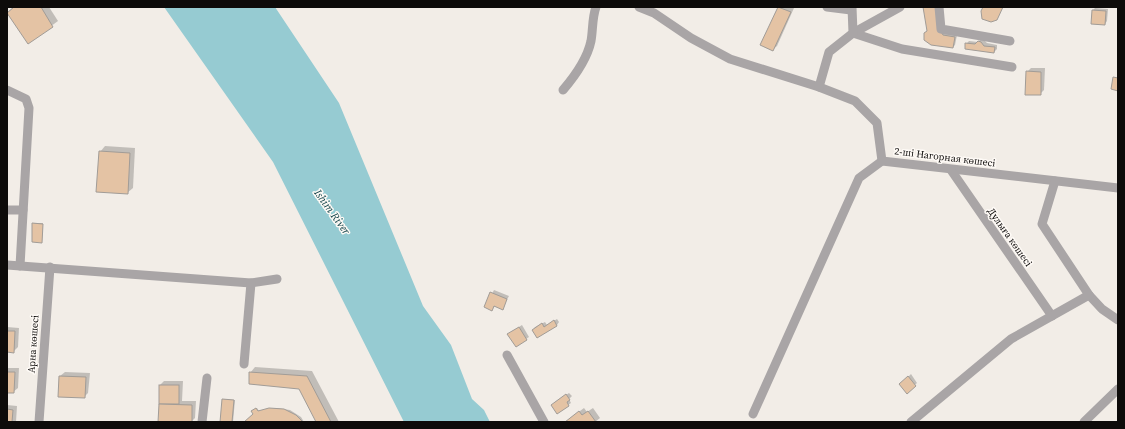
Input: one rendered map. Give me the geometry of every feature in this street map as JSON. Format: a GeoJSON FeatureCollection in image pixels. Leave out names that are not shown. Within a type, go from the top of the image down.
{"type":"FeatureCollection","features":[{"type":"Feature","properties":{"kind":"street"},"geometry":{"type":"LineString","coordinates":[[563,90],[578,71],[591,42],[593,14],[596,7]]}},
{"type":"Feature","properties":{"kind":"street","name":"2-ші Нагорная көшесі"},"geometry":{"type":"LineString","coordinates":[[639,7],[651,10],[691,38],[730,59],[819,87],[855,101],[877,123],[882,161],[1118,188]]}},
{"type":"Feature","properties":{"kind":"street"},"geometry":{"type":"LineString","coordinates":[[827,7],[852,9],[852,33]]}},
{"type":"Feature","properties":{"kind":"street"},"geometry":{"type":"LineString","coordinates":[[819,87],[829,52],[852,33],[900,7]]}},
{"type":"Feature","properties":{"kind":"street"},"geometry":{"type":"LineString","coordinates":[[939,7],[941,29],[1010,41]]}},
{"type":"Feature","properties":{"kind":"street"},"geometry":{"type":"LineString","coordinates":[[852,33],[902,49],[1012,67]]}},
{"type":"Feature","properties":{"kind":"street"},"geometry":{"type":"LineString","coordinates":[[7,90],[26,99],[29,108],[20,266]]}},
{"type":"Feature","properties":{"kind":"street"},"geometry":{"type":"LineString","coordinates":[[753,414],[859,178],[882,161]]}},
{"type":"Feature","properties":{"kind":"street","name":"Дулыға көшесі"},"geometry":{"type":"LineString","coordinates":[[951,170],[1052,316]]}},
{"type":"Feature","properties":{"kind":"street"},"geometry":{"type":"LineString","coordinates":[[1056,181],[1042,224],[1089,295],[1102,309],[1118,320]]}},
{"type":"Feature","properties":{"kind":"street"},"geometry":{"type":"LineString","coordinates":[[7,210],[23,210]]}},
{"type":"Feature","properties":{"kind":"street"},"geometry":{"type":"LineString","coordinates":[[7,265],[251,283],[277,278]]}},
{"type":"Feature","properties":{"kind":"street","name":"Арна көшесі"},"geometry":{"type":"LineString","coordinates":[[39,422],[50,267]]}},
{"type":"Feature","properties":{"kind":"street"},"geometry":{"type":"LineString","coordinates":[[244,364],[251,283]]}},
{"type":"Feature","properties":{"kind":"street"},"geometry":{"type":"LineString","coordinates":[[911,422],[1011,339],[1089,295]]}},
{"type":"Feature","properties":{"kind":"street"},"geometry":{"type":"LineString","coordinates":[[506,355],[544,422]]}},
{"type":"Feature","properties":{"kind":"street"},"geometry":{"type":"LineString","coordinates":[[202,422],[207,378]]}},
{"type":"Feature","properties":{"kind":"street"},"geometry":{"type":"LineString","coordinates":[[1084,422],[1118,389]]}},
{"type":"Feature","properties":{"kind":"water","name":"Ishim River"},"geometry":{"type":"Polygon","coordinates":[[[164,7],[275,7],[339,103],[423,306],[451,345],[472,399],[484,410],[490,422],[404,422],[273,162],[164,7]]]}},
{"type":"Feature","properties":{"kind":"building"},"geometry":{"type":"Polygon","coordinates":[[[14,7],[41,7],[53,27],[28,44],[7,13],[14,7]]]}},
{"type":"Feature","properties":{"kind":"building"},"geometry":{"type":"Polygon","coordinates":[[[778,7],[791,12],[773,51],[760,45],[778,7]]]}},
{"type":"Feature","properties":{"kind":"building"},"geometry":{"type":"Polygon","coordinates":[[[923,7],[937,7],[940,30],[943,35],[955,37],[953,48],[931,45],[924,40],[924,33],[927,31],[923,7]]]}},
{"type":"Feature","properties":{"kind":"building"},"geometry":{"type":"Polygon","coordinates":[[[983,7],[1003,7],[997,20],[991,22],[982,19],[981,11],[983,7]]]}},
{"type":"Feature","properties":{"kind":"building"},"geometry":{"type":"Polygon","coordinates":[[[1092,10],[1106,11],[1105,25],[1091,24],[1092,10]]]}},
{"type":"Feature","properties":{"kind":"building"},"geometry":{"type":"Polygon","coordinates":[[[978,41],[984,46],[995,47],[994,53],[965,49],[965,43],[975,44],[978,41]]]}},
{"type":"Feature","properties":{"kind":"building"},"geometry":{"type":"Polygon","coordinates":[[[1026,71],[1041,72],[1041,95],[1025,95],[1026,71]]]}},
{"type":"Feature","properties":{"kind":"building"},"geometry":{"type":"Polygon","coordinates":[[[1113,77],[1118,78],[1118,91],[1111,89],[1113,77]]]}},
{"type":"Feature","properties":{"kind":"building"},"geometry":{"type":"Polygon","coordinates":[[[99,151],[130,153],[128,194],[96,192],[99,151]]]}},
{"type":"Feature","properties":{"kind":"building"},"geometry":{"type":"Polygon","coordinates":[[[32,223],[43,224],[42,243],[32,242],[32,223]]]}},
{"type":"Feature","properties":{"kind":"building"},"geometry":{"type":"Polygon","coordinates":[[[490,292],[507,299],[503,310],[494,306],[492,311],[484,307],[490,292]]]}},
{"type":"Feature","properties":{"kind":"building"},"geometry":{"type":"Polygon","coordinates":[[[554,320],[557,326],[537,338],[532,330],[542,323],[544,327],[554,320]]]}},
{"type":"Feature","properties":{"kind":"building"},"geometry":{"type":"Polygon","coordinates":[[[519,327],[527,340],[516,347],[507,334],[519,327]]]}},
{"type":"Feature","properties":{"kind":"building"},"geometry":{"type":"Polygon","coordinates":[[[7,331],[15,331],[14,353],[7,352],[7,331]]]}},
{"type":"Feature","properties":{"kind":"building"},"geometry":{"type":"Polygon","coordinates":[[[7,372],[15,372],[14,393],[7,393],[7,372]]]}},
{"type":"Feature","properties":{"kind":"building"},"geometry":{"type":"Polygon","coordinates":[[[249,372],[307,376],[331,422],[316,422],[299,389],[249,384],[249,372]]]}},
{"type":"Feature","properties":{"kind":"building"},"geometry":{"type":"Polygon","coordinates":[[[59,376],[86,377],[85,398],[58,397],[59,376]]]}},
{"type":"Feature","properties":{"kind":"building"},"geometry":{"type":"Polygon","coordinates":[[[908,376],[916,386],[907,394],[899,384],[908,376]]]}},
{"type":"Feature","properties":{"kind":"building"},"geometry":{"type":"Polygon","coordinates":[[[159,385],[179,385],[179,404],[159,404],[159,385]]]}},
{"type":"Feature","properties":{"kind":"building"},"geometry":{"type":"Polygon","coordinates":[[[566,394],[570,400],[567,402],[569,406],[557,414],[551,405],[566,394]]]}},
{"type":"Feature","properties":{"kind":"building"},"geometry":{"type":"Polygon","coordinates":[[[222,399],[234,400],[232,422],[220,422],[222,399]]]}},
{"type":"Feature","properties":{"kind":"building"},"geometry":{"type":"Polygon","coordinates":[[[159,404],[192,405],[192,422],[158,422],[159,404]]]}},
{"type":"Feature","properties":{"kind":"building"},"geometry":{"type":"Polygon","coordinates":[[[256,408],[258,411],[269,408],[284,409],[296,415],[303,422],[244,422],[253,414],[251,411],[256,408]]]}},
{"type":"Feature","properties":{"kind":"building"},"geometry":{"type":"Polygon","coordinates":[[[7,409],[13,410],[12,422],[7,422],[7,409]]]}},
{"type":"Feature","properties":{"kind":"building"},"geometry":{"type":"Polygon","coordinates":[[[579,411],[582,415],[588,411],[596,422],[565,422],[579,411]]]}}]}
